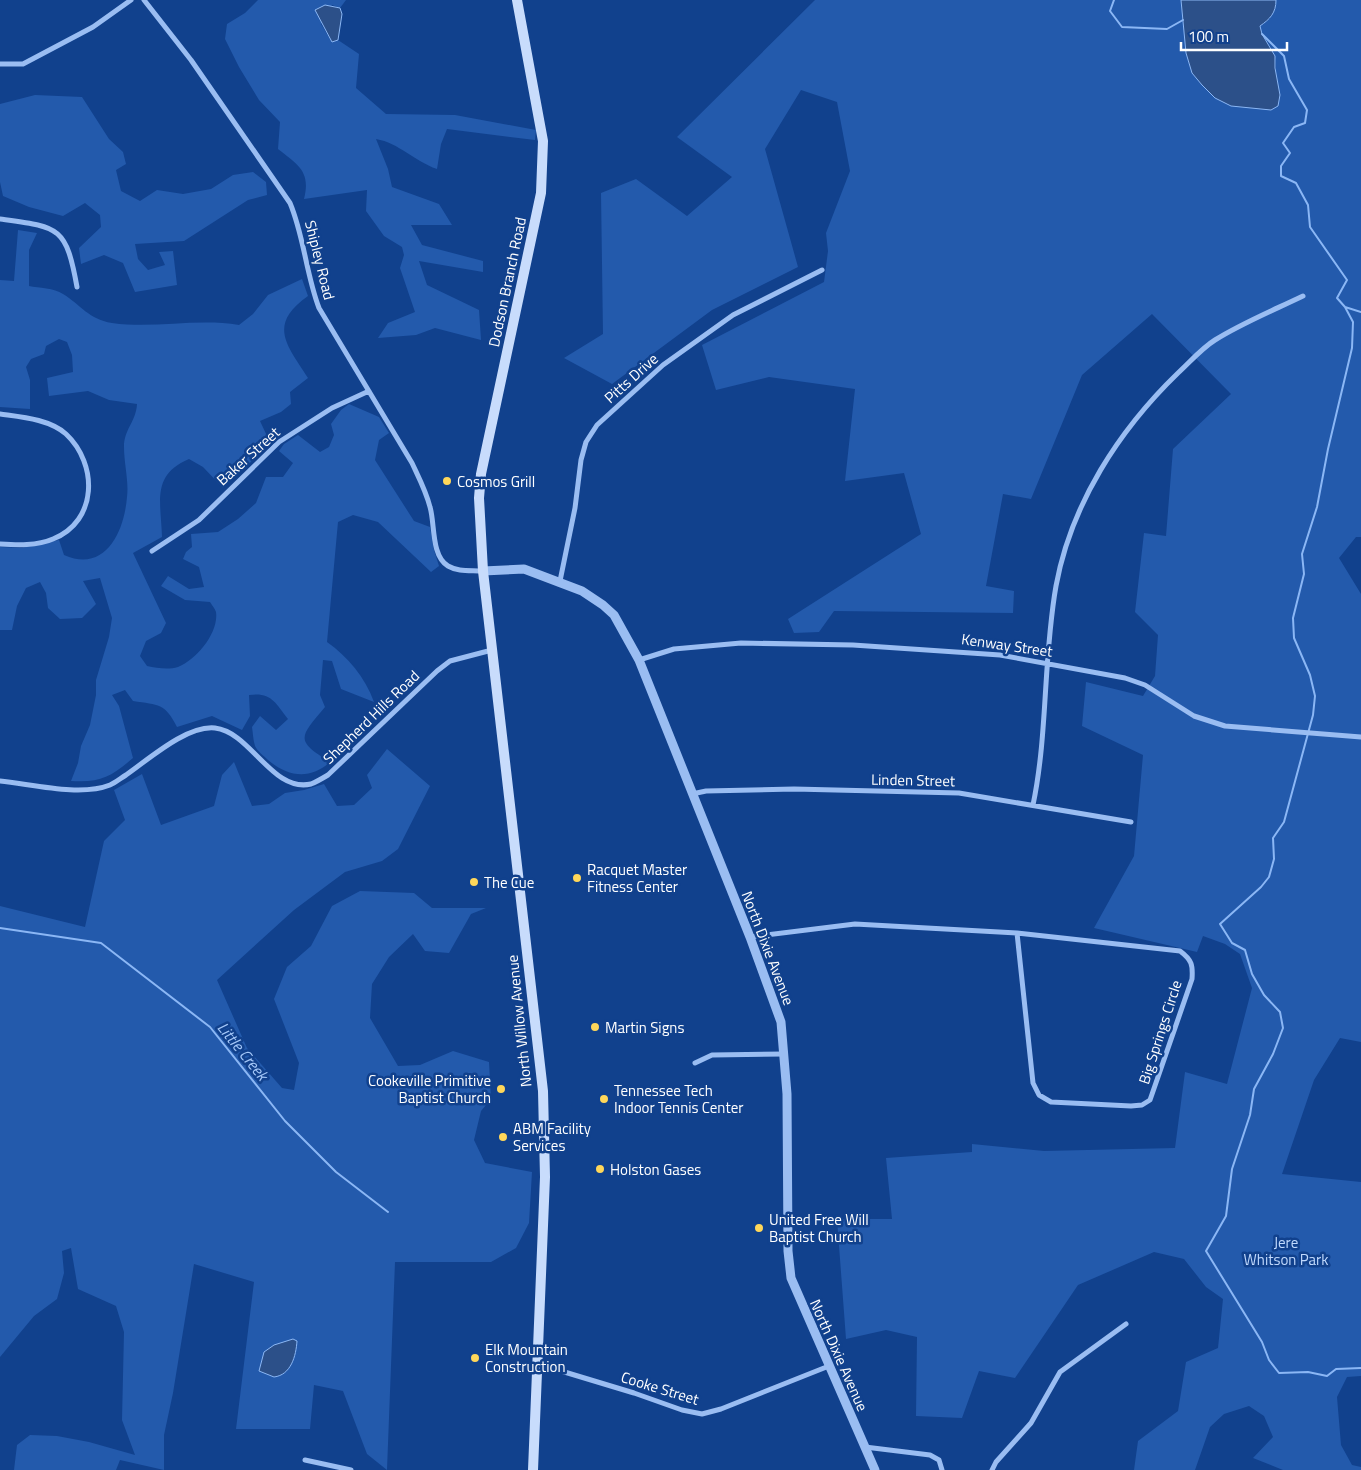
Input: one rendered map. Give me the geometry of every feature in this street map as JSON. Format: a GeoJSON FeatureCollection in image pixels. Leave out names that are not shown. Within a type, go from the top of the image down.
{"type":"FeatureCollection","features":[{"type":"Feature","properties":{"kind":"main road","name":"Dodson Branch Road"},"geometry":{"type":"LineString","coordinates":[[483,571],[479,498],[481,474],[536,220],[544,165],[543,140],[517,0]]}},
{"type":"Feature","properties":{"kind":"main road","name":"North Willow Avenue"},"geometry":{"type":"LineString","coordinates":[[483,571],[543,1092],[545,1156],[533,1470]]}},
{"type":"Feature","properties":{"kind":"street"},"geometry":{"type":"LineString","coordinates":[[0,64],[23,64],[93,27],[131,0]]}},
{"type":"Feature","properties":{"kind":"street","name":"Shipley Road"},"geometry":{"type":"LineString","coordinates":[[144,0],[177,42],[281,186],[296,217],[311,287],[319,308],[412,463],[424,488],[431,510],[436,543],[441,558],[446,565],[458,570],[483,571]]}},
{"type":"Feature","properties":{"kind":"street"},"geometry":{"type":"LineString","coordinates":[[0,219],[53,228],[62,236],[71,254],[76,287]]}},
{"type":"Feature","properties":{"kind":"street","name":"Pitts Drive"},"geometry":{"type":"LineString","coordinates":[[560,581],[575,508],[581,460],[586,442],[597,425],[663,365],[733,314],[822,270]]}},
{"type":"Feature","properties":{"kind":"street"},"geometry":{"type":"LineString","coordinates":[[1033,805],[1040,771],[1046,662],[1056,586],[1071,529],[1087,496],[1125,433],[1145,406],[1214,340],[1303,296]]}},
{"type":"Feature","properties":{"kind":"street","name":"Baker Street"},"geometry":{"type":"LineString","coordinates":[[152,551],[198,520],[279,442],[332,408],[369,391]]}},
{"type":"Feature","properties":{"kind":"street"},"geometry":{"type":"LineString","coordinates":[[0,414],[43,422],[65,433],[80,450],[88,470],[89,490],[85,511],[73,526],[53,539],[22,546],[0,544]]}},
{"type":"Feature","properties":{"kind":"street","name":"North Dixie Avenue"},"geometry":{"type":"LineString","coordinates":[[483,571],[524,569],[560,581],[582,591],[614,615],[639,660],[750,937],[778,1013],[785,1054],[791,1278],[876,1470]]}},
{"type":"Feature","properties":{"kind":"street","name":"Kenway Street"},"geometry":{"type":"LineString","coordinates":[[639,660],[674,649],[741,643],[854,645],[961,651],[1046,662],[1126,678],[1145,685],[1194,716],[1225,726],[1361,737]]}},
{"type":"Feature","properties":{"kind":"street","name":"Shepherd Hills Road"},"geometry":{"type":"LineString","coordinates":[[0,781],[83,790],[110,785],[183,736],[199,728],[216,728],[231,732],[274,772],[291,783],[310,784],[328,775],[437,671],[450,661],[492,650]]}},
{"type":"Feature","properties":{"kind":"street","name":"Linden Street"},"geometry":{"type":"LineString","coordinates":[[692,794],[706,791],[794,788],[943,792],[978,795],[1131,822]]}},
{"type":"Feature","properties":{"kind":"street","name":"Big Springs Circle"},"geometry":{"type":"LineString","coordinates":[[750,937],[855,924],[1017,933],[1180,951],[1192,963],[1192,980],[1150,1100],[1142,1105],[1115,1106],[1050,1102],[1039,1095],[1033,1083],[1017,933]]}},
{"type":"Feature","properties":{"kind":"street"},"geometry":{"type":"LineString","coordinates":[[695,1064],[712,1055],[785,1054]]}},
{"type":"Feature","properties":{"kind":"street"},"geometry":{"type":"LineString","coordinates":[[992,1470],[996,1462],[1031,1423],[1060,1372],[1126,1324]]}},
{"type":"Feature","properties":{"kind":"street","name":"Cooke Street"},"geometry":{"type":"LineString","coordinates":[[538,1364],[634,1393],[682,1410],[702,1414],[721,1409],[829,1366]]}},
{"type":"Feature","properties":{"kind":"street"},"geometry":{"type":"LineString","coordinates":[[865,1447],[930,1455],[939,1460],[942,1470]]}},
{"type":"Feature","properties":{"kind":"street"},"geometry":{"type":"LineString","coordinates":[[305,1460],[351,1470]]}},
{"type":"Feature","properties":{"kind":"green space"},"geometry":{"type":"Polygon","coordinates":[[[258,0],[346,0],[340,8],[332,5],[321,24],[332,42],[338,40],[359,54],[356,88],[386,114],[455,115],[536,130],[535,140],[447,129],[441,144],[437,169],[421,162],[392,144],[376,139],[388,169],[392,187],[439,204],[452,225],[411,225],[422,245],[483,261],[483,272],[419,261],[427,285],[479,310],[481,340],[435,328],[416,335],[378,338],[388,323],[415,312],[400,268],[404,255],[402,247],[384,236],[366,211],[367,190],[304,199],[306,182],[304,175],[297,164],[278,149],[280,122],[259,100],[225,39],[227,24],[245,13],[258,0]]]}},
{"type":"Feature","properties":{"kind":"green space","name":"Jere Whitson Park"},"geometry":{"type":"Polygon","coordinates":[[[815,0],[1181,0],[1186,53],[1192,73],[1202,85],[1270,110],[1276,66],[1274,54],[1262,34],[1260,26],[1272,15],[1276,0],[1361,0],[1361,537],[1356,537],[1339,558],[1361,594],[1361,1042],[1340,1038],[1314,1080],[1282,1174],[1361,1182],[1361,1376],[1347,1377],[1337,1397],[1341,1445],[1352,1465],[1361,1467],[1361,1470],[1283,1470],[1253,1458],[1273,1437],[1264,1416],[1249,1406],[1224,1414],[1210,1427],[1195,1470],[1134,1470],[1138,1441],[1178,1411],[1186,1362],[1218,1348],[1223,1299],[1206,1287],[1184,1259],[1154,1252],[1078,1285],[1015,1378],[979,1371],[962,1418],[916,1416],[917,1337],[886,1330],[846,1339],[837,1219],[892,1219],[886,1158],[972,1152],[972,1144],[1044,1151],[1175,1148],[1185,1072],[1227,1084],[1252,988],[1240,954],[1225,944],[1203,936],[1197,952],[1094,928],[1134,856],[1143,755],[1082,726],[1086,682],[1143,696],[1155,676],[1158,635],[1135,612],[1144,533],[1166,536],[1173,449],[1231,394],[1152,314],[1082,375],[1031,499],[1003,494],[986,586],[1014,591],[1013,613],[834,611],[819,632],[794,633],[788,619],[921,534],[904,473],[845,481],[855,389],[769,377],[716,390],[702,345],[824,282],[828,251],[826,233],[850,171],[837,102],[801,90],[765,149],[798,267],[712,310],[612,384],[564,358],[603,334],[601,193],[636,179],[687,216],[732,177],[677,137],[815,0]]]}},
{"type":"Feature","properties":{"kind":"green space"},"geometry":{"type":"Polygon","coordinates":[[[35,95],[82,97],[109,139],[123,152],[126,164],[116,170],[121,191],[140,201],[157,190],[183,194],[211,189],[233,175],[253,172],[266,182],[267,195],[248,200],[184,241],[135,244],[138,259],[148,270],[165,265],[159,252],[173,251],[177,285],[135,292],[123,263],[104,255],[81,264],[79,248],[101,227],[100,215],[85,203],[63,216],[29,207],[3,196],[0,182],[0,104],[35,95]]]}},
{"type":"Feature","properties":{"kind":"green space"},"geometry":{"type":"Polygon","coordinates":[[[18,230],[37,233],[29,250],[29,286],[59,292],[91,315],[112,323],[144,325],[223,323],[239,325],[253,314],[268,295],[302,279],[308,296],[295,306],[284,326],[288,345],[308,378],[290,392],[291,404],[281,412],[260,421],[267,436],[256,451],[254,459],[223,488],[203,467],[189,459],[177,466],[163,481],[160,501],[162,537],[133,553],[166,623],[161,633],[146,641],[140,656],[147,666],[166,669],[178,667],[199,652],[210,637],[216,620],[216,612],[210,602],[185,600],[161,586],[168,576],[189,589],[204,587],[199,567],[183,559],[186,552],[192,547],[191,534],[218,532],[238,519],[256,503],[266,477],[283,477],[293,463],[279,451],[284,444],[298,435],[320,452],[329,447],[334,435],[331,424],[341,410],[349,404],[379,417],[389,433],[379,440],[375,460],[414,521],[430,527],[439,566],[431,572],[378,522],[353,515],[338,522],[327,642],[355,668],[366,684],[374,702],[341,689],[332,661],[323,660],[320,695],[325,707],[306,732],[305,738],[306,743],[311,748],[330,762],[315,772],[299,774],[283,770],[257,750],[254,744],[252,727],[260,716],[276,730],[288,719],[276,703],[268,697],[256,694],[249,695],[250,716],[242,730],[212,716],[177,727],[165,709],[160,706],[133,701],[125,690],[112,695],[119,706],[133,758],[118,770],[98,780],[71,781],[78,763],[81,746],[90,725],[96,695],[96,680],[109,637],[112,618],[100,578],[83,581],[96,604],[82,618],[60,619],[48,608],[46,593],[40,582],[26,588],[17,606],[12,630],[0,630],[0,547],[22,548],[59,540],[64,555],[78,559],[91,559],[101,554],[110,546],[117,536],[125,511],[127,479],[124,453],[125,441],[135,416],[137,404],[109,400],[88,391],[49,396],[47,378],[73,372],[72,355],[67,342],[59,339],[46,346],[44,354],[31,359],[26,367],[30,380],[30,409],[0,407],[0,280],[14,281],[18,230]]]}},
{"type":"Feature","properties":{"kind":"green space"},"geometry":{"type":"Polygon","coordinates":[[[387,749],[430,786],[398,849],[382,861],[345,872],[294,910],[217,980],[247,1048],[282,1088],[294,1090],[299,1063],[274,999],[287,967],[311,946],[332,906],[360,891],[414,893],[432,908],[486,908],[471,914],[449,953],[425,951],[413,934],[389,957],[372,984],[370,1018],[398,1066],[420,1065],[453,1051],[489,1062],[491,1099],[481,1111],[474,1140],[485,1163],[532,1172],[529,1223],[516,1248],[491,1262],[395,1262],[387,1470],[367,1454],[343,1391],[314,1385],[310,1429],[236,1429],[254,1282],[194,1264],[173,1393],[164,1435],[164,1470],[120,1460],[116,1470],[14,1470],[17,1445],[30,1435],[57,1436],[89,1442],[135,1455],[122,1420],[124,1332],[116,1306],[78,1289],[71,1248],[62,1251],[64,1273],[57,1299],[34,1316],[0,1357],[0,906],[85,927],[104,841],[125,820],[114,790],[142,774],[161,825],[214,806],[222,775],[234,762],[252,806],[269,804],[285,793],[324,784],[337,806],[354,805],[372,788],[367,775],[387,749]]]}},
{"type":"Feature","properties":{"kind":"shaded area"},"geometry":{"type":"Polygon","coordinates":[[[1181,0],[1276,0],[1272,15],[1260,26],[1262,34],[1275,56],[1275,68],[1280,95],[1278,106],[1271,110],[1231,106],[1215,98],[1202,85],[1192,73],[1186,53],[1181,0]]]}},
{"type":"Feature","properties":{"kind":"shaded area"},"geometry":{"type":"Polygon","coordinates":[[[325,5],[340,8],[342,14],[338,40],[332,42],[315,10],[325,5]]]}},
{"type":"Feature","properties":{"kind":"shaded area"},"geometry":{"type":"Polygon","coordinates":[[[293,1339],[297,1341],[295,1353],[292,1364],[285,1373],[274,1377],[259,1371],[264,1352],[274,1345],[293,1339]]]}},
{"type":"Feature","properties":{"kind":"waterway"},"geometry":{"type":"LineString","coordinates":[[1114,0],[1110,11],[1122,27],[1167,29],[1183,20]]}},
{"type":"Feature","properties":{"kind":"waterway"},"geometry":{"type":"LineString","coordinates":[[1262,34],[1284,56],[1289,79],[1307,110],[1305,123],[1294,127],[1283,143],[1290,153],[1281,166],[1281,176],[1296,183],[1308,205],[1310,227],[1347,280],[1337,298],[1345,307],[1361,312]]}},
{"type":"Feature","properties":{"kind":"waterway"},"geometry":{"type":"LineString","coordinates":[[1345,307],[1353,322],[1352,348],[1328,449],[1317,507],[1302,554],[1304,574],[1293,618],[1294,638],[1310,675],[1315,696],[1313,715],[1284,822],[1273,838],[1274,859],[1269,877],[1261,887],[1220,924],[1232,943],[1245,950],[1252,974],[1264,995],[1280,1012],[1283,1028],[1273,1054],[1254,1089],[1250,1115],[1232,1169],[1226,1216],[1206,1251],[1262,1342],[1269,1360],[1279,1373],[1308,1372],[1327,1376],[1336,1369],[1361,1368]]}},
{"type":"Feature","properties":{"kind":"waterway","name":"Little Creek"},"geometry":{"type":"LineString","coordinates":[[0,928],[101,943],[210,1027],[285,1121],[336,1172],[388,1212]]}},
{"type":"Feature","properties":{"kind":"place","name":"Cosmos Grill"},"geometry":{"type":"Point","coordinates":[447,481]}},
{"type":"Feature","properties":{"kind":"place","name":"Racquet Master Fitness Center"},"geometry":{"type":"Point","coordinates":[577,878]}},
{"type":"Feature","properties":{"kind":"place","name":"The Cue"},"geometry":{"type":"Point","coordinates":[474,882]}},
{"type":"Feature","properties":{"kind":"place","name":"Martin Signs"},"geometry":{"type":"Point","coordinates":[595,1027]}},
{"type":"Feature","properties":{"kind":"place","name":"Cookeville Primitive Baptist Church"},"geometry":{"type":"Point","coordinates":[501,1089]}},
{"type":"Feature","properties":{"kind":"place","name":"Tennessee Tech Indoor Tennis Center"},"geometry":{"type":"Point","coordinates":[604,1099]}},
{"type":"Feature","properties":{"kind":"place","name":"ABM Facility Services"},"geometry":{"type":"Point","coordinates":[503,1137]}},
{"type":"Feature","properties":{"kind":"place","name":"Holston Gases"},"geometry":{"type":"Point","coordinates":[600,1169]}},
{"type":"Feature","properties":{"kind":"place","name":"United Free Will Baptist Church"},"geometry":{"type":"Point","coordinates":[759,1228]}},
{"type":"Feature","properties":{"kind":"place","name":"Elk Mountain Construction"},"geometry":{"type":"Point","coordinates":[475,1358]}}]}
